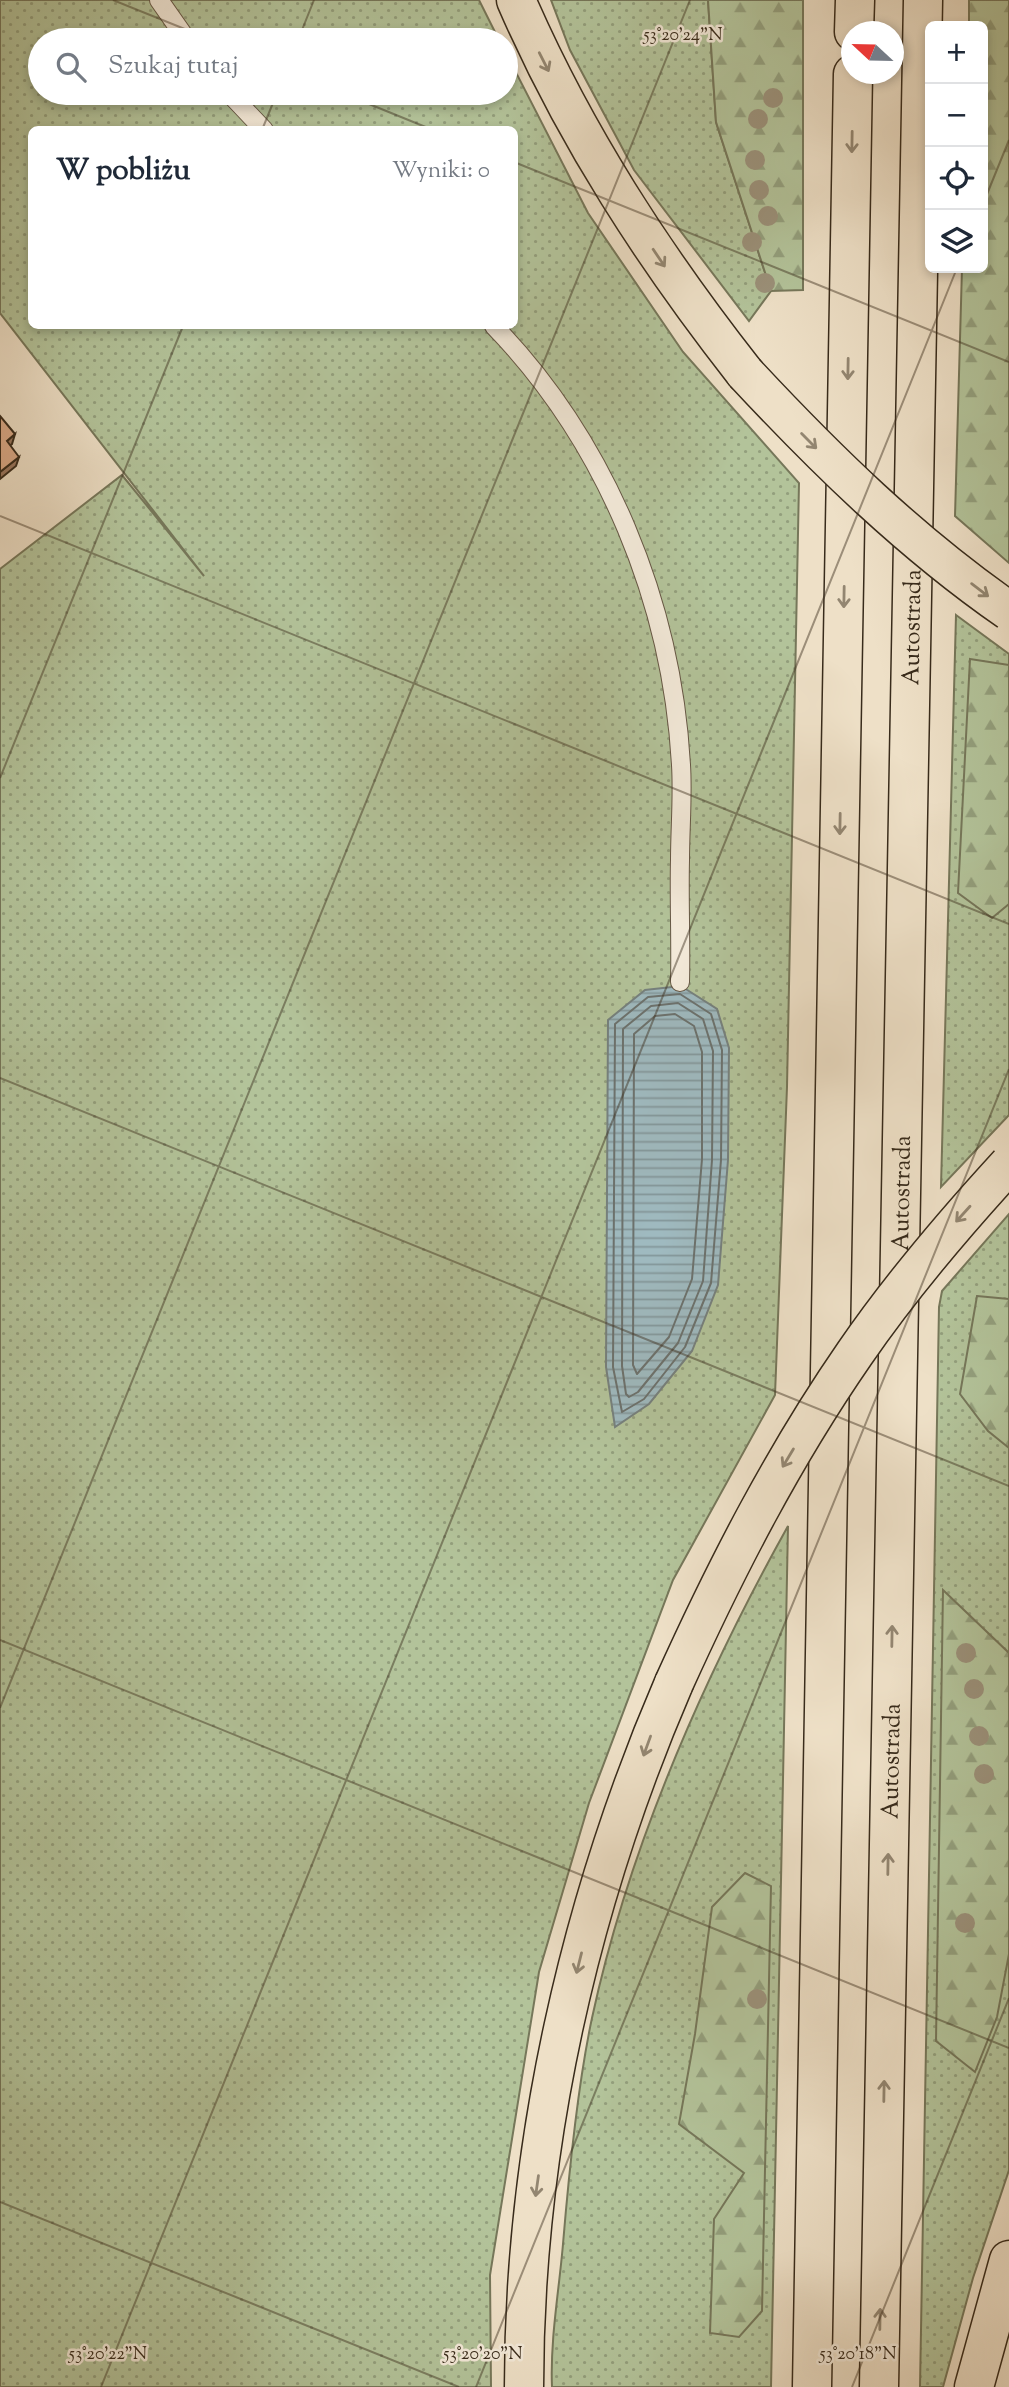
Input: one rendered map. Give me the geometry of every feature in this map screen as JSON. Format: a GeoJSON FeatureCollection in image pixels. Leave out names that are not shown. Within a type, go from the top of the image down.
{"type":"FeatureCollection","features":[{"type":"Feature","properties":{"kind":"highway"},"geometry":{"type":"LineString","coordinates":[[516,0],[566,107],[606,177],[660,261],[746,373],[801,433],[867,496],[925,548],[1009,611]]}},
{"type":"Feature","properties":{"kind":"highway"},"geometry":{"type":"LineString","coordinates":[[854,21],[855,0]]}},
{"type":"Feature","properties":{"kind":"highway","name":"Autostrada"},"geometry":{"type":"LineString","coordinates":[[879,2387],[923,0]]}},
{"type":"Feature","properties":{"kind":"highway"},"geometry":{"type":"LineString","coordinates":[[811,2387],[853,84]]}},
{"type":"Feature","properties":{"kind":"highway"},"geometry":{"type":"LineString","coordinates":[[523,2387],[533,2216],[565,2021],[617,1831],[674,1683],[724,1574],[811,1419],[855,1352],[917,1269],[1009,1164]]}},
{"type":"Feature","properties":{"kind":"highway"},"geometry":{"type":"LineString","coordinates":[[974,2387],[1009,2260]]}},
{"type":"Feature","properties":{"kind":"lane"},"geometry":{"type":"LineString","coordinates":[[159,0],[179,28]]}},
{"type":"Feature","properties":{"kind":"lane"},"geometry":{"type":"LineString","coordinates":[[240,105],[260,126]]}},
{"type":"Feature","properties":{"kind":"lane"},"geometry":{"type":"LineString","coordinates":[[496,329],[556,404],[596,462],[620,512],[651,593],[673,698],[681,765],[680,982]]}},
{"type":"Feature","properties":{"kind":"green space"},"geometry":{"type":"Polygon","coordinates":[[[0,0],[479,0],[493,28],[28,28],[28,105],[518,105],[518,76],[588,213],[683,352],[799,483],[787,1087],[775,1395],[673,1580],[589,1803],[539,1972],[490,2275],[491,2387],[0,2387],[0,569],[122,475],[204,576],[0,313],[0,0]]]}},
{"type":"Feature","properties":{"kind":"green space"},"geometry":{"type":"Polygon","coordinates":[[[551,0],[708,0],[716,122],[771,291],[749,321],[634,170],[570,50],[551,0]]]}},
{"type":"Feature","properties":{"kind":"green space"},"geometry":{"type":"Polygon","coordinates":[[[708,0],[803,0],[803,290],[771,291],[716,122],[708,0]]]}},
{"type":"Feature","properties":{"kind":"green space"},"geometry":{"type":"Polygon","coordinates":[[[969,0],[1009,0],[1009,563],[955,516],[962,273],[988,273],[988,21],[969,21],[969,0]]]}},
{"type":"Feature","properties":{"kind":"green space"},"geometry":{"type":"Polygon","coordinates":[[[956,615],[1009,654],[1009,1115],[941,1187],[956,615]]]}},
{"type":"Feature","properties":{"kind":"green space"},"geometry":{"type":"Polygon","coordinates":[[[970,659],[1009,665],[1009,904],[992,918],[958,893],[970,659]]]}},
{"type":"Feature","properties":{"kind":"green space"},"geometry":{"type":"Polygon","coordinates":[[[1009,1214],[1009,2170],[973,2278],[943,2387],[920,2387],[939,1307],[942,1291],[1009,1214]]]}},
{"type":"Feature","properties":{"kind":"green space"},"geometry":{"type":"Polygon","coordinates":[[[977,1296],[1009,1299],[1009,1448],[988,1431],[960,1394],[977,1296]]]}},
{"type":"Feature","properties":{"kind":"green space"},"geometry":{"type":"Polygon","coordinates":[[[788,1526],[771,2387],[552,2387],[554,2333],[578,2101],[592,2018],[608,1954],[626,1890],[672,1765],[727,1643],[788,1526]]]}},
{"type":"Feature","properties":{"kind":"green space"},"geometry":{"type":"Polygon","coordinates":[[[943,1590],[1009,1653],[1009,1954],[997,2017],[975,2072],[936,2041],[943,1590]]]}},
{"type":"Feature","properties":{"kind":"green space"},"geometry":{"type":"Polygon","coordinates":[[[745,1873],[771,1886],[762,2311],[739,2337],[710,2333],[714,2219],[744,2173],[679,2124],[695,2034],[712,1907],[745,1873]]]}},
{"type":"Feature","properties":{"kind":"water"},"geometry":{"type":"Polygon","coordinates":[[[681,986],[717,1009],[729,1048],[728,1160],[718,1285],[692,1351],[649,1404],[615,1427],[606,1367],[608,1020],[645,990],[681,986]]]}},
{"type":"Feature","properties":{"kind":"building"},"geometry":{"type":"Polygon","coordinates":[[[0,416],[15,434],[7,441],[19,457],[0,472],[0,416]]]}}]}
